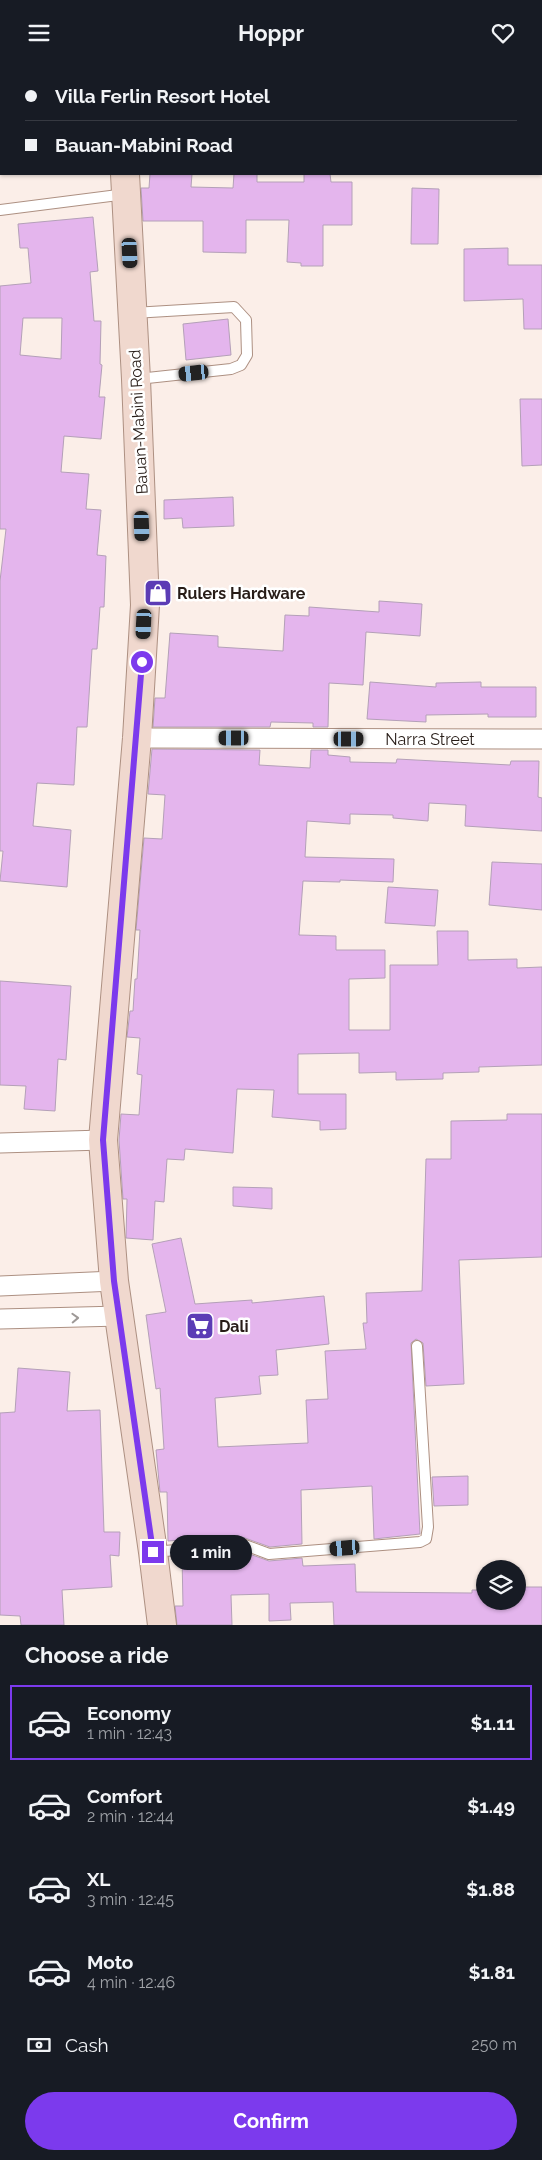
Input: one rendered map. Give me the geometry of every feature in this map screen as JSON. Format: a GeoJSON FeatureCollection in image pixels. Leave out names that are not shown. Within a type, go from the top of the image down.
{"type":"FeatureCollection","features":[{"type":"Feature","properties":{"kind":"main road","name":"Bauan-Mabini Road"},"geometry":{"type":"LineString","coordinates":[[126,184],[145,605],[137,738],[103,1140],[114,1281],[162,1625]]}},
{"type":"Feature","properties":{"kind":"street","name":"Narra Street"},"geometry":{"type":"LineString","coordinates":[[137,738],[542,739]]}},
{"type":"Feature","properties":{"kind":"street"},"geometry":{"type":"LineString","coordinates":[[0,1143],[103,1140]]}},
{"type":"Feature","properties":{"kind":"street"},"geometry":{"type":"LineString","coordinates":[[0,1286],[114,1281]]}},
{"type":"Feature","properties":{"kind":"street"},"geometry":{"type":"LineString","coordinates":[[0,1319],[120,1316]]}},
{"type":"Feature","properties":{"kind":"lane"},"geometry":{"type":"LineString","coordinates":[[0,210],[126,184]]}},
{"type":"Feature","properties":{"kind":"lane"},"geometry":{"type":"LineString","coordinates":[[132,313],[234,307],[246,320],[247,355],[241,365],[232,369],[136,379]]}},
{"type":"Feature","properties":{"kind":"lane"},"geometry":{"type":"LineString","coordinates":[[153,1552],[242,1544],[269,1554],[420,1542],[426,1539],[428,1527],[417,1346]]}},
{"type":"Feature","properties":{"kind":"building"},"geometry":{"type":"Polygon","coordinates":[[[150,175],[192,175],[191,187],[233,188],[234,175],[257,175],[257,182],[304,182],[304,175],[330,175],[331,182],[352,182],[352,225],[323,225],[323,266],[301,266],[301,263],[287,262],[289,220],[246,220],[246,253],[203,252],[203,221],[143,221],[141,188],[149,188],[150,175]]]}},
{"type":"Feature","properties":{"kind":"building"},"geometry":{"type":"Polygon","coordinates":[[[412,188],[439,189],[438,244],[411,244],[412,188]]]}},
{"type":"Feature","properties":{"kind":"building"},"geometry":{"type":"Polygon","coordinates":[[[93,217],[98,271],[90,272],[94,321],[101,321],[100,364],[102,365],[99,397],[105,397],[101,439],[64,436],[61,472],[89,474],[86,509],[101,510],[97,555],[106,556],[104,607],[100,607],[97,649],[92,649],[87,727],[77,727],[74,785],[37,783],[33,826],[71,830],[67,887],[0,881],[3,851],[0,851],[0,581],[6,529],[0,529],[0,286],[31,283],[28,248],[20,248],[18,224],[93,217]],[[23,318],[20,355],[61,359],[62,318],[23,318]]]}},
{"type":"Feature","properties":{"kind":"building"},"geometry":{"type":"Polygon","coordinates":[[[508,248],[508,265],[542,265],[542,329],[524,329],[523,299],[464,301],[464,249],[508,248]]]}},
{"type":"Feature","properties":{"kind":"building"},"geometry":{"type":"Polygon","coordinates":[[[228,319],[231,355],[186,360],[183,324],[228,319]]]}},
{"type":"Feature","properties":{"kind":"building"},"geometry":{"type":"Polygon","coordinates":[[[520,399],[542,399],[542,465],[522,466],[520,399]]]}},
{"type":"Feature","properties":{"kind":"building"},"geometry":{"type":"Polygon","coordinates":[[[233,497],[234,526],[183,528],[182,518],[164,519],[164,500],[233,497]]]}},
{"type":"Feature","properties":{"kind":"building"},"geometry":{"type":"Polygon","coordinates":[[[379,601],[422,604],[420,636],[366,632],[363,685],[329,683],[328,727],[313,727],[313,723],[271,722],[270,727],[153,727],[155,698],[165,698],[170,633],[218,636],[218,647],[283,651],[285,615],[309,616],[309,607],[379,612],[379,601]]]}},
{"type":"Feature","properties":{"kind":"building"},"geometry":{"type":"Polygon","coordinates":[[[370,682],[436,687],[436,683],[481,682],[481,687],[536,687],[536,717],[488,717],[488,714],[426,715],[426,722],[367,719],[370,682]]]}},
{"type":"Feature","properties":{"kind":"building"},"geometry":{"type":"Polygon","coordinates":[[[152,749],[260,750],[259,765],[310,768],[311,750],[328,750],[328,755],[350,757],[350,762],[396,763],[397,759],[510,765],[511,761],[539,761],[538,797],[542,798],[542,831],[465,826],[466,805],[429,803],[428,821],[393,818],[393,815],[350,814],[350,824],[307,821],[305,857],[394,859],[393,882],[303,881],[299,935],[336,936],[336,950],[385,950],[385,978],[349,979],[349,1030],[390,1030],[390,965],[438,965],[437,931],[468,931],[468,960],[517,959],[517,968],[542,967],[542,1065],[479,1067],[479,1072],[443,1073],[443,1079],[396,1080],[396,1072],[359,1073],[359,1053],[298,1054],[298,1094],[346,1094],[346,1129],[320,1130],[320,1121],[272,1117],[274,1090],[237,1089],[233,1153],[185,1149],[184,1160],[167,1159],[164,1202],[155,1201],[153,1240],[126,1238],[127,1199],[123,1199],[119,1140],[121,1114],[139,1115],[142,1075],[137,1074],[140,1038],[127,1037],[130,1011],[133,1011],[135,979],[137,979],[140,930],[136,930],[144,838],[162,839],[165,795],[148,794],[152,749]]]}},
{"type":"Feature","properties":{"kind":"building"},"geometry":{"type":"Polygon","coordinates":[[[492,862],[542,864],[542,910],[489,905],[492,862]]]}},
{"type":"Feature","properties":{"kind":"building"},"geometry":{"type":"Polygon","coordinates":[[[388,887],[438,890],[435,926],[385,923],[388,887]]]}},
{"type":"Feature","properties":{"kind":"building"},"geometry":{"type":"Polygon","coordinates":[[[0,981],[71,986],[66,1060],[58,1059],[55,1111],[24,1109],[26,1086],[0,1085],[0,981]]]}},
{"type":"Feature","properties":{"kind":"building"},"geometry":{"type":"Polygon","coordinates":[[[507,1114],[542,1114],[542,1257],[459,1260],[464,1384],[426,1386],[423,1343],[416,1339],[411,1343],[420,1534],[374,1539],[372,1486],[301,1490],[302,1544],[270,1547],[242,1537],[182,1543],[182,1540],[168,1541],[167,1492],[160,1492],[156,1450],[164,1449],[160,1388],[156,1389],[146,1315],[166,1312],[152,1244],[181,1238],[195,1304],[252,1300],[252,1303],[324,1296],[329,1344],[276,1350],[278,1375],[259,1376],[261,1394],[215,1398],[218,1447],[308,1443],[306,1400],[328,1399],[325,1351],[366,1349],[363,1323],[367,1323],[366,1293],[422,1291],[426,1159],[451,1159],[451,1121],[507,1120],[507,1114]]]}},
{"type":"Feature","properties":{"kind":"building"},"geometry":{"type":"Polygon","coordinates":[[[233,1187],[272,1188],[272,1209],[233,1206],[233,1187]]]}},
{"type":"Feature","properties":{"kind":"building"},"geometry":{"type":"Polygon","coordinates":[[[18,1368],[70,1372],[67,1411],[100,1410],[104,1532],[120,1532],[119,1556],[110,1555],[112,1587],[62,1590],[64,1625],[21,1625],[20,1616],[0,1615],[0,1413],[15,1412],[18,1368]]]}},
{"type":"Feature","properties":{"kind":"building"},"geometry":{"type":"Polygon","coordinates":[[[468,1476],[468,1505],[434,1506],[432,1477],[468,1476]]]}},
{"type":"Feature","properties":{"kind":"building"},"geometry":{"type":"Polygon","coordinates":[[[241,1551],[269,1561],[302,1558],[303,1566],[355,1564],[356,1592],[472,1593],[472,1590],[476,1590],[476,1610],[526,1610],[526,1587],[542,1587],[542,1625],[334,1625],[333,1602],[290,1603],[291,1620],[269,1621],[269,1594],[231,1595],[232,1625],[177,1625],[175,1606],[183,1606],[182,1556],[241,1551]]]}},
{"type":"Feature","properties":{"kind":"place","name":"Rulers Hardware"},"geometry":{"type":"Point","coordinates":[158,593]}},
{"type":"Feature","properties":{"kind":"place","name":"Dali"},"geometry":{"type":"Point","coordinates":[200,1326]}},
{"type":"Feature","properties":{"kind":"route"},"geometry":{"type":"LineString","coordinates":[[142,662],[103,1140],[114,1281],[153,1552]]}}]}
